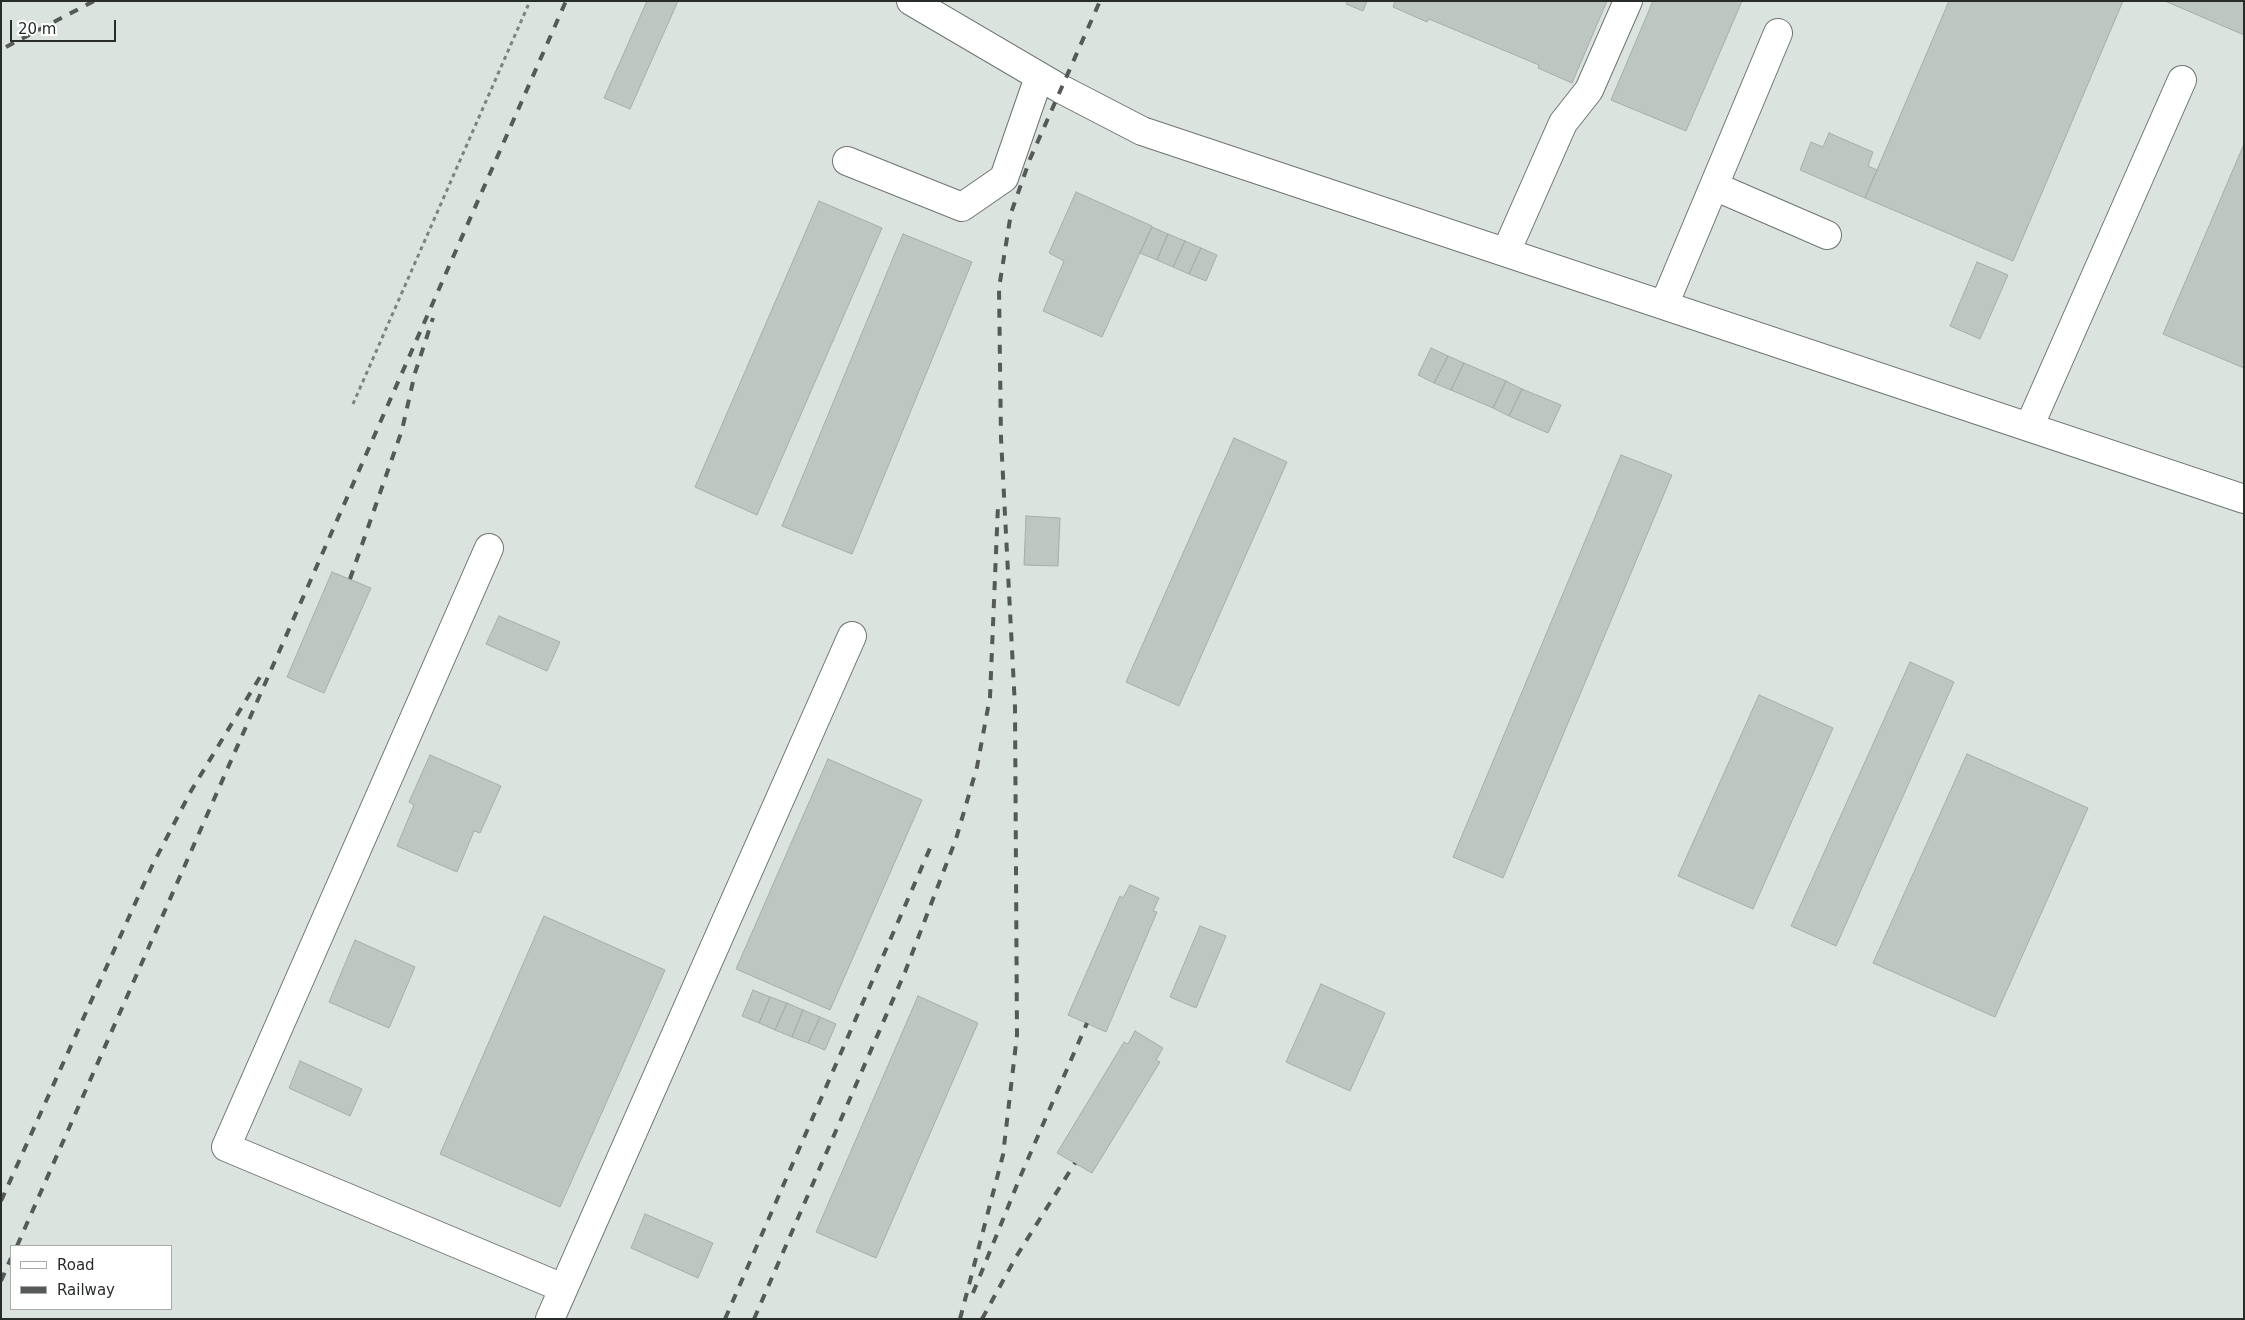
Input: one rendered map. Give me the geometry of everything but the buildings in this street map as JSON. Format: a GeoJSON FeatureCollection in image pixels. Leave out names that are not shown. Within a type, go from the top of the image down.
{"type":"FeatureCollection","features":[{"type":"Feature","properties":{"kind":"lane"},"geometry":{"type":"LineString","coordinates":[[911,1],[1039,77],[1142,131],[2244,499]]}},
{"type":"Feature","properties":{"kind":"lane"},"geometry":{"type":"LineString","coordinates":[[1506,252],[1563,122],[1589,90],[1628,1]]}},
{"type":"Feature","properties":{"kind":"lane"},"geometry":{"type":"LineString","coordinates":[[1664,305],[1778,33]]}},
{"type":"Feature","properties":{"kind":"lane"},"geometry":{"type":"LineString","coordinates":[[847,161],[962,207],[1004,178],[1039,77]]}},
{"type":"Feature","properties":{"kind":"lane"},"geometry":{"type":"LineString","coordinates":[[2029,427],[2182,80]]}},
{"type":"Feature","properties":{"kind":"lane"},"geometry":{"type":"LineString","coordinates":[[1714,186],[1827,235]]}},
{"type":"Feature","properties":{"kind":"lane"},"geometry":{"type":"LineString","coordinates":[[489,548],[226,1147],[563,1288]]}},
{"type":"Feature","properties":{"kind":"lane"},"geometry":{"type":"LineString","coordinates":[[550,1319],[852,636]]}},
{"type":"Feature","properties":{"kind":"path"},"geometry":{"type":"LineString","coordinates":[[354,404],[530,1]]}},
{"type":"Feature","properties":{"kind":"railway"},"geometry":{"type":"LineString","coordinates":[[6,47],[94,1]]}},
{"type":"Feature","properties":{"kind":"railway"},"geometry":{"type":"LineString","coordinates":[[17,1245],[566,1]]}},
{"type":"Feature","properties":{"kind":"railway"},"geometry":{"type":"LineString","coordinates":[[960,1319],[1003,1155],[1017,1035],[1015,707],[1001,438],[999,288],[1011,213],[1030,159],[1100,1]]}},
{"type":"Feature","properties":{"kind":"railway"},"geometry":{"type":"LineString","coordinates":[[350,579],[402,430],[415,373],[433,318]]}},
{"type":"Feature","properties":{"kind":"railway"},"geometry":{"type":"LineString","coordinates":[[754,1319],[905,972],[956,839],[977,767],[990,697],[998,505]]}},
{"type":"Feature","properties":{"kind":"railway"},"geometry":{"type":"LineString","coordinates":[[1,1201],[152,866],[191,791],[260,677]]}},
{"type":"Feature","properties":{"kind":"railway"},"geometry":{"type":"LineString","coordinates":[[725,1319],[931,846]]}},
{"type":"Feature","properties":{"kind":"railway"},"geometry":{"type":"LineString","coordinates":[[973,1293],[1021,1175],[1087,1023]]}},
{"type":"Feature","properties":{"kind":"railway"},"geometry":{"type":"LineString","coordinates":[[982,1319],[1016,1257],[1075,1163]]}},
{"type":"Feature","properties":{"kind":"railway"},"geometry":{"type":"LineString","coordinates":[[1,1281],[10,1260]]}}]}
